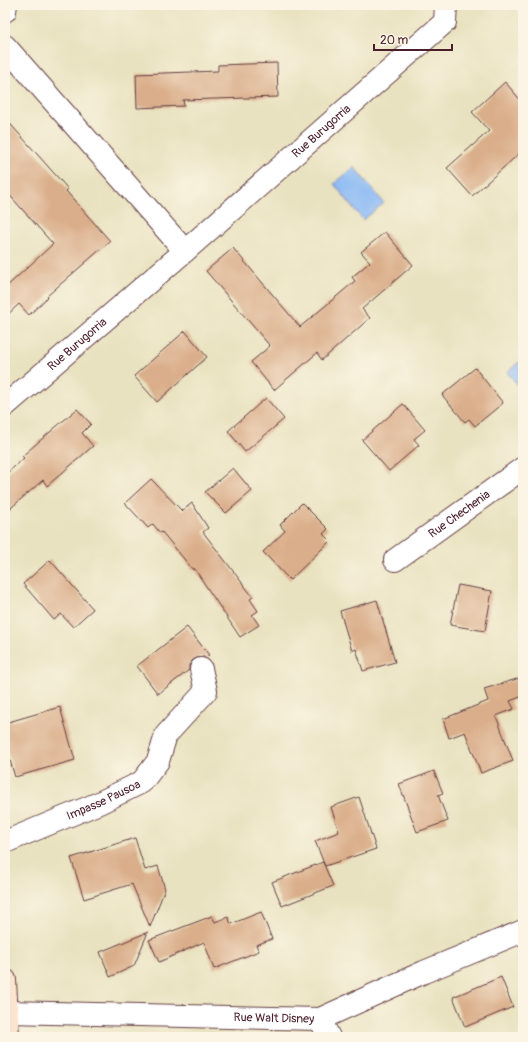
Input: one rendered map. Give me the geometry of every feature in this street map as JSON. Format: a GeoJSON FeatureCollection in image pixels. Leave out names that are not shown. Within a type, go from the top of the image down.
{"type":"FeatureCollection","features":[{"type":"Feature","properties":{"kind":"street"},"geometry":{"type":"LineString","coordinates":[[5,11],[6,5]]}},
{"type":"Feature","properties":{"kind":"street","name":"Rue Burugorria"},"geometry":{"type":"LineString","coordinates":[[5,406],[185,251],[445,22],[446,5]]}},
{"type":"Feature","properties":{"kind":"street"},"geometry":{"type":"LineString","coordinates":[[5,46],[185,251]]}},
{"type":"Feature","properties":{"kind":"street","name":"Rue Chechenia"},"geometry":{"type":"LineString","coordinates":[[395,560],[523,468]]}},
{"type":"Feature","properties":{"kind":"street","name":"Impasse Pausoa"},"geometry":{"type":"LineString","coordinates":[[5,842],[99,803],[142,782],[158,761],[166,735],[206,691],[202,669]]}},
{"type":"Feature","properties":{"kind":"street","name":"Rue Walt Disney"},"geometry":{"type":"LineString","coordinates":[[7,1012],[325,1028],[424,972],[523,931]]}},
{"type":"Feature","properties":{"kind":"street"},"geometry":{"type":"LineString","coordinates":[[5,980],[8,1037]]}},
{"type":"Feature","properties":{"kind":"water"},"geometry":{"type":"Polygon","coordinates":[[[354,167],[384,203],[363,220],[334,184],[354,167]]]}},
{"type":"Feature","properties":{"kind":"water"},"geometry":{"type":"Polygon","coordinates":[[[519,362],[523,367],[523,392],[507,372],[519,362]]]}},
{"type":"Feature","properties":{"kind":"building"},"geometry":{"type":"Polygon","coordinates":[[[277,63],[278,97],[183,100],[184,106],[137,108],[136,74],[218,71],[218,65],[277,63]]]}},
{"type":"Feature","properties":{"kind":"building"},"geometry":{"type":"Polygon","coordinates":[[[505,82],[523,103],[523,150],[472,196],[447,168],[489,131],[472,112],[505,82]]]}},
{"type":"Feature","properties":{"kind":"building"},"geometry":{"type":"Polygon","coordinates":[[[5,118],[68,189],[66,191],[110,241],[47,296],[48,297],[29,315],[19,304],[5,317],[5,288],[53,244],[5,190],[5,118]]]}},
{"type":"Feature","properties":{"kind":"building"},"geometry":{"type":"Polygon","coordinates":[[[385,232],[413,265],[362,309],[370,318],[322,360],[317,353],[274,390],[251,362],[270,346],[206,271],[233,248],[300,327],[355,281],[352,277],[370,262],[361,252],[385,232]]]}},
{"type":"Feature","properties":{"kind":"building"},"geometry":{"type":"Polygon","coordinates":[[[185,331],[207,357],[157,402],[134,376],[185,331]]]}},
{"type":"Feature","properties":{"kind":"building"},"geometry":{"type":"Polygon","coordinates":[[[475,368],[503,403],[475,426],[469,419],[465,422],[442,395],[475,368]]]}},
{"type":"Feature","properties":{"kind":"building"},"geometry":{"type":"Polygon","coordinates":[[[266,398],[284,419],[245,452],[228,431],[266,398]]]}},
{"type":"Feature","properties":{"kind":"building"},"geometry":{"type":"Polygon","coordinates":[[[403,404],[425,430],[414,439],[419,445],[389,471],[362,440],[403,404]]]}},
{"type":"Feature","properties":{"kind":"building"},"geometry":{"type":"Polygon","coordinates":[[[77,409],[91,424],[82,433],[93,446],[47,486],[43,480],[5,513],[5,475],[24,458],[22,456],[77,409]]]}},
{"type":"Feature","properties":{"kind":"building"},"geometry":{"type":"Polygon","coordinates":[[[233,468],[252,491],[226,513],[205,492],[233,468]]]}},
{"type":"Feature","properties":{"kind":"building"},"geometry":{"type":"Polygon","coordinates":[[[151,479],[182,511],[192,503],[208,528],[203,532],[253,597],[250,599],[258,611],[252,615],[259,625],[240,637],[194,568],[193,570],[162,532],[160,533],[153,524],[148,528],[125,503],[151,479]]]}},
{"type":"Feature","properties":{"kind":"building"},"geometry":{"type":"Polygon","coordinates":[[[302,503],[328,529],[323,534],[330,541],[290,580],[263,552],[285,531],[280,525],[302,503]]]}},
{"type":"Feature","properties":{"kind":"building"},"geometry":{"type":"Polygon","coordinates":[[[50,560],[93,609],[73,627],[61,614],[54,620],[23,584],[50,560]]]}},
{"type":"Feature","properties":{"kind":"building"},"geometry":{"type":"Polygon","coordinates":[[[458,585],[492,591],[485,631],[450,625],[458,585]]]}},
{"type":"Feature","properties":{"kind":"building"},"geometry":{"type":"Polygon","coordinates":[[[377,600],[395,662],[363,671],[356,649],[352,651],[340,611],[377,600]]]}},
{"type":"Feature","properties":{"kind":"building"},"geometry":{"type":"Polygon","coordinates":[[[187,627],[209,655],[193,660],[189,665],[189,670],[158,694],[137,666],[187,627]]]}},
{"type":"Feature","properties":{"kind":"building"},"geometry":{"type":"Polygon","coordinates":[[[523,677],[523,696],[510,701],[514,709],[496,716],[513,761],[481,773],[465,732],[449,738],[443,719],[488,701],[484,689],[523,677]]]}},
{"type":"Feature","properties":{"kind":"building"},"geometry":{"type":"Polygon","coordinates":[[[60,707],[75,760],[15,777],[5,743],[5,723],[60,707]]]}},
{"type":"Feature","properties":{"kind":"building"},"geometry":{"type":"Polygon","coordinates":[[[434,771],[443,793],[438,795],[448,821],[417,832],[399,784],[434,771]]]}},
{"type":"Feature","properties":{"kind":"building"},"geometry":{"type":"Polygon","coordinates":[[[359,797],[376,849],[325,866],[315,841],[339,832],[331,807],[359,797]]]}},
{"type":"Feature","properties":{"kind":"building"},"geometry":{"type":"Polygon","coordinates":[[[135,838],[145,870],[158,866],[165,889],[150,927],[132,884],[84,899],[71,858],[135,838]]]}},
{"type":"Feature","properties":{"kind":"building"},"geometry":{"type":"Polygon","coordinates":[[[323,862],[333,886],[282,906],[272,882],[323,862]]]}},
{"type":"Feature","properties":{"kind":"building"},"geometry":{"type":"Polygon","coordinates":[[[261,912],[272,939],[256,945],[259,951],[214,969],[204,942],[159,962],[149,940],[212,916],[215,922],[228,917],[231,924],[261,912]]]}},
{"type":"Feature","properties":{"kind":"building"},"geometry":{"type":"Polygon","coordinates":[[[148,932],[134,966],[110,977],[100,952],[148,932]]]}},
{"type":"Feature","properties":{"kind":"building"},"geometry":{"type":"Polygon","coordinates":[[[501,977],[513,1007],[465,1027],[453,997],[501,977]]]}}]}
